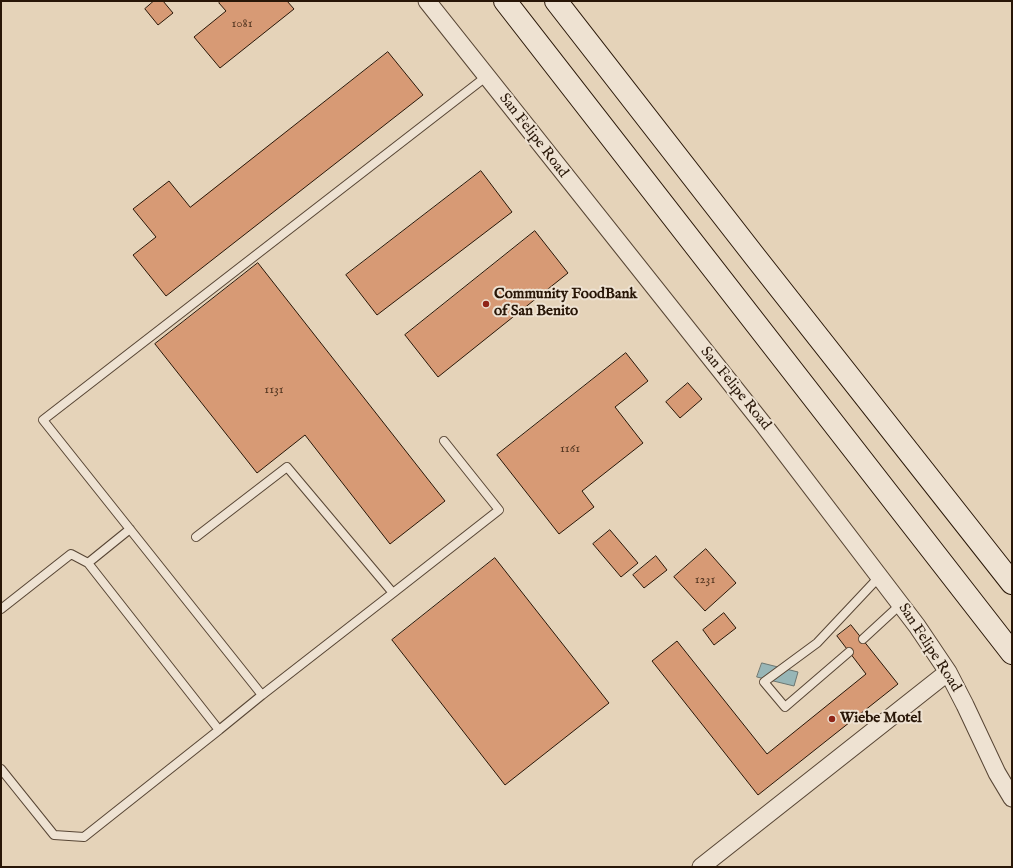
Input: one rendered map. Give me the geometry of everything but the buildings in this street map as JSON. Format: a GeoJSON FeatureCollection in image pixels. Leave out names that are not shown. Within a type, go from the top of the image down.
{"type":"FeatureCollection","features":[{"type":"Feature","properties":{"kind":"main road"},"geometry":{"type":"LineString","coordinates":[[505,1],[1012,653]]}},
{"type":"Feature","properties":{"kind":"main road"},"geometry":{"type":"LineString","coordinates":[[556,1],[1012,583]]}},
{"type":"Feature","properties":{"kind":"street","name":"San Felipe Road"},"geometry":{"type":"LineString","coordinates":[[427,1],[763,424],[901,604],[948,672],[997,773],[1012,798]]}},
{"type":"Feature","properties":{"kind":"street"},"geometry":{"type":"LineString","coordinates":[[701,867],[948,672]]}},
{"type":"Feature","properties":{"kind":"lane"},"geometry":{"type":"LineString","coordinates":[[262,695],[43,420],[486,76]]}},
{"type":"Feature","properties":{"kind":"lane"},"geometry":{"type":"LineString","coordinates":[[1,769],[54,835],[84,837],[262,695],[499,510],[444,441]]}},
{"type":"Feature","properties":{"kind":"lane"},"geometry":{"type":"LineString","coordinates":[[196,537],[287,467],[393,593]]}},
{"type":"Feature","properties":{"kind":"lane"},"geometry":{"type":"LineString","coordinates":[[88,563],[130,529]]}},
{"type":"Feature","properties":{"kind":"lane"},"geometry":{"type":"LineString","coordinates":[[1,609],[71,554],[88,563],[219,730]]}},
{"type":"Feature","properties":{"kind":"lane"},"geometry":{"type":"LineString","coordinates":[[849,652],[784,707],[764,682],[817,643],[880,576]]}},
{"type":"Feature","properties":{"kind":"lane"},"geometry":{"type":"LineString","coordinates":[[863,639],[901,604]]}},
{"type":"Feature","properties":{"kind":"water"},"geometry":{"type":"Polygon","coordinates":[[[762,663],[798,672],[794,686],[757,677],[762,663]]]}},
{"type":"Feature","properties":{"kind":"place","name":"Community FoodBank of San Benito"},"geometry":{"type":"Point","coordinates":[486,304]}},
{"type":"Feature","properties":{"kind":"place","name":"Wiebe Motel"},"geometry":{"type":"Point","coordinates":[832,719]}}]}
